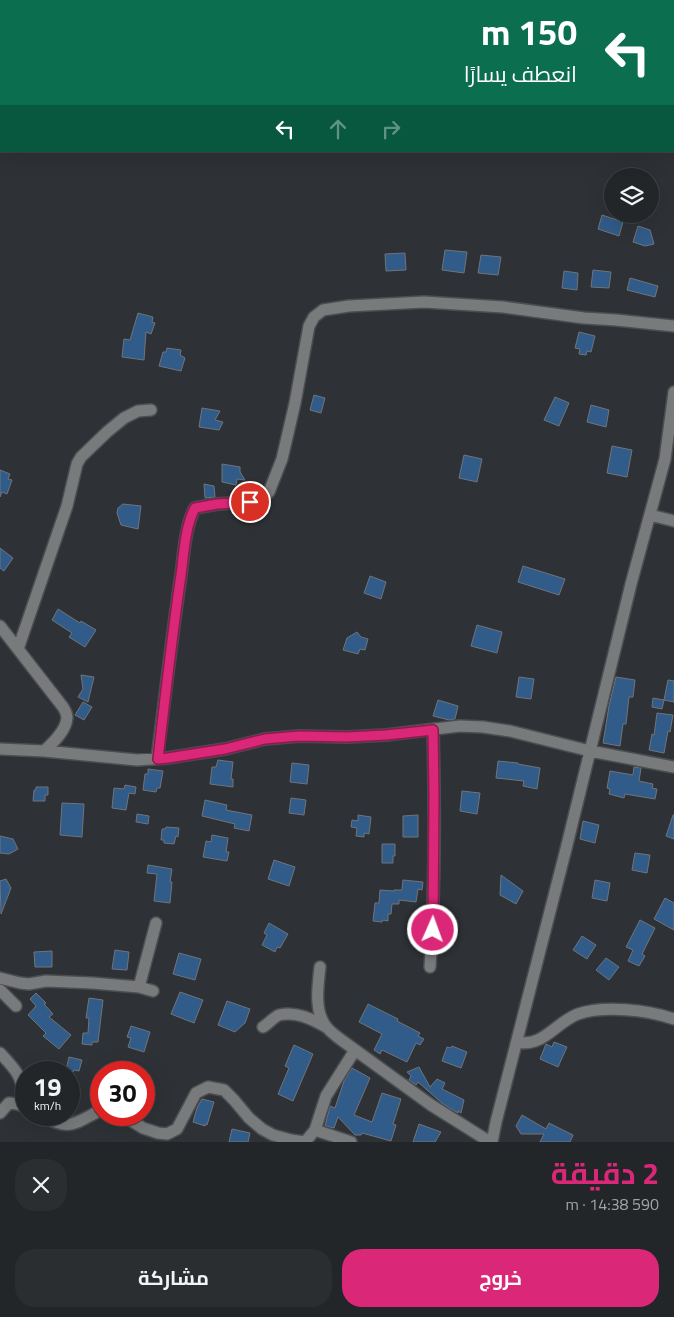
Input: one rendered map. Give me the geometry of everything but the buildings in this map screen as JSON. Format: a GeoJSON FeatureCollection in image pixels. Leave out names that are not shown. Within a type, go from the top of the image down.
{"type":"FeatureCollection","features":[{"type":"Feature","properties":{"kind":"street"},"geometry":{"type":"LineString","coordinates":[[158,759],[175,615],[186,540],[192,514],[195,508],[217,504],[250,502],[263,497],[269,492],[282,459],[296,403],[308,331],[314,317],[323,310],[349,306],[424,302],[503,307],[584,318],[674,326]]}},
{"type":"Feature","properties":{"kind":"street"},"geometry":{"type":"LineString","coordinates":[[263,1027],[278,1015],[309,1018],[326,1027],[430,1105],[491,1142],[631,584],[665,459],[674,392]]}},
{"type":"Feature","properties":{"kind":"street"},"geometry":{"type":"LineString","coordinates":[[18,649],[67,506],[77,464],[81,457],[124,418],[138,411],[151,410]]}},
{"type":"Feature","properties":{"kind":"street"},"geometry":{"type":"LineString","coordinates":[[650,515],[674,521]]}},
{"type":"Feature","properties":{"kind":"street"},"geometry":{"type":"LineString","coordinates":[[0,626],[63,707],[66,715],[64,728],[52,745],[44,751]]}},
{"type":"Feature","properties":{"kind":"street"},"geometry":{"type":"LineString","coordinates":[[0,749],[44,751],[138,760],[158,759],[225,749],[265,739],[299,736],[347,737],[386,735],[460,726],[510,731],[590,751],[674,767]]}},
{"type":"Feature","properties":{"kind":"street"},"geometry":{"type":"LineString","coordinates":[[430,967],[434,912],[433,730]]}},
{"type":"Feature","properties":{"kind":"street"},"geometry":{"type":"LineString","coordinates":[[139,987],[156,923]]}},
{"type":"Feature","properties":{"kind":"street"},"geometry":{"type":"LineString","coordinates":[[320,967],[319,1014],[326,1027]]}},
{"type":"Feature","properties":{"kind":"street"},"geometry":{"type":"LineString","coordinates":[[0,978],[29,984],[46,981],[69,982],[139,987],[153,991]]}},
{"type":"Feature","properties":{"kind":"street"},"geometry":{"type":"LineString","coordinates":[[0,990],[16,1006]]}},
{"type":"Feature","properties":{"kind":"street"},"geometry":{"type":"LineString","coordinates":[[517,1042],[537,1041],[569,1018],[591,1011],[627,1010],[652,1013],[674,1019]]}},
{"type":"Feature","properties":{"kind":"street"},"geometry":{"type":"LineString","coordinates":[[140,1126],[158,1133],[167,1134],[177,1129],[196,1093],[208,1087],[224,1090],[249,1118],[262,1129],[273,1135],[305,1142],[315,1130],[326,1096],[356,1050]]}},
{"type":"Feature","properties":{"kind":"street"},"geometry":{"type":"LineString","coordinates":[[0,1053],[15,1069]]}},
{"type":"Feature","properties":{"kind":"street"},"geometry":{"type":"LineString","coordinates":[[0,1113],[9,1103],[15,1104]]}},
{"type":"Feature","properties":{"kind":"street"},"geometry":{"type":"LineString","coordinates":[[315,1130],[351,1142]]}},
{"type":"Feature","properties":{"kind":"route"},"geometry":{"type":"LineString","coordinates":[[250,502],[203,506],[195,508],[192,514],[186,540],[175,615],[158,759],[225,749],[265,739],[299,736],[347,737],[386,735],[433,730],[433,930]]}}]}
